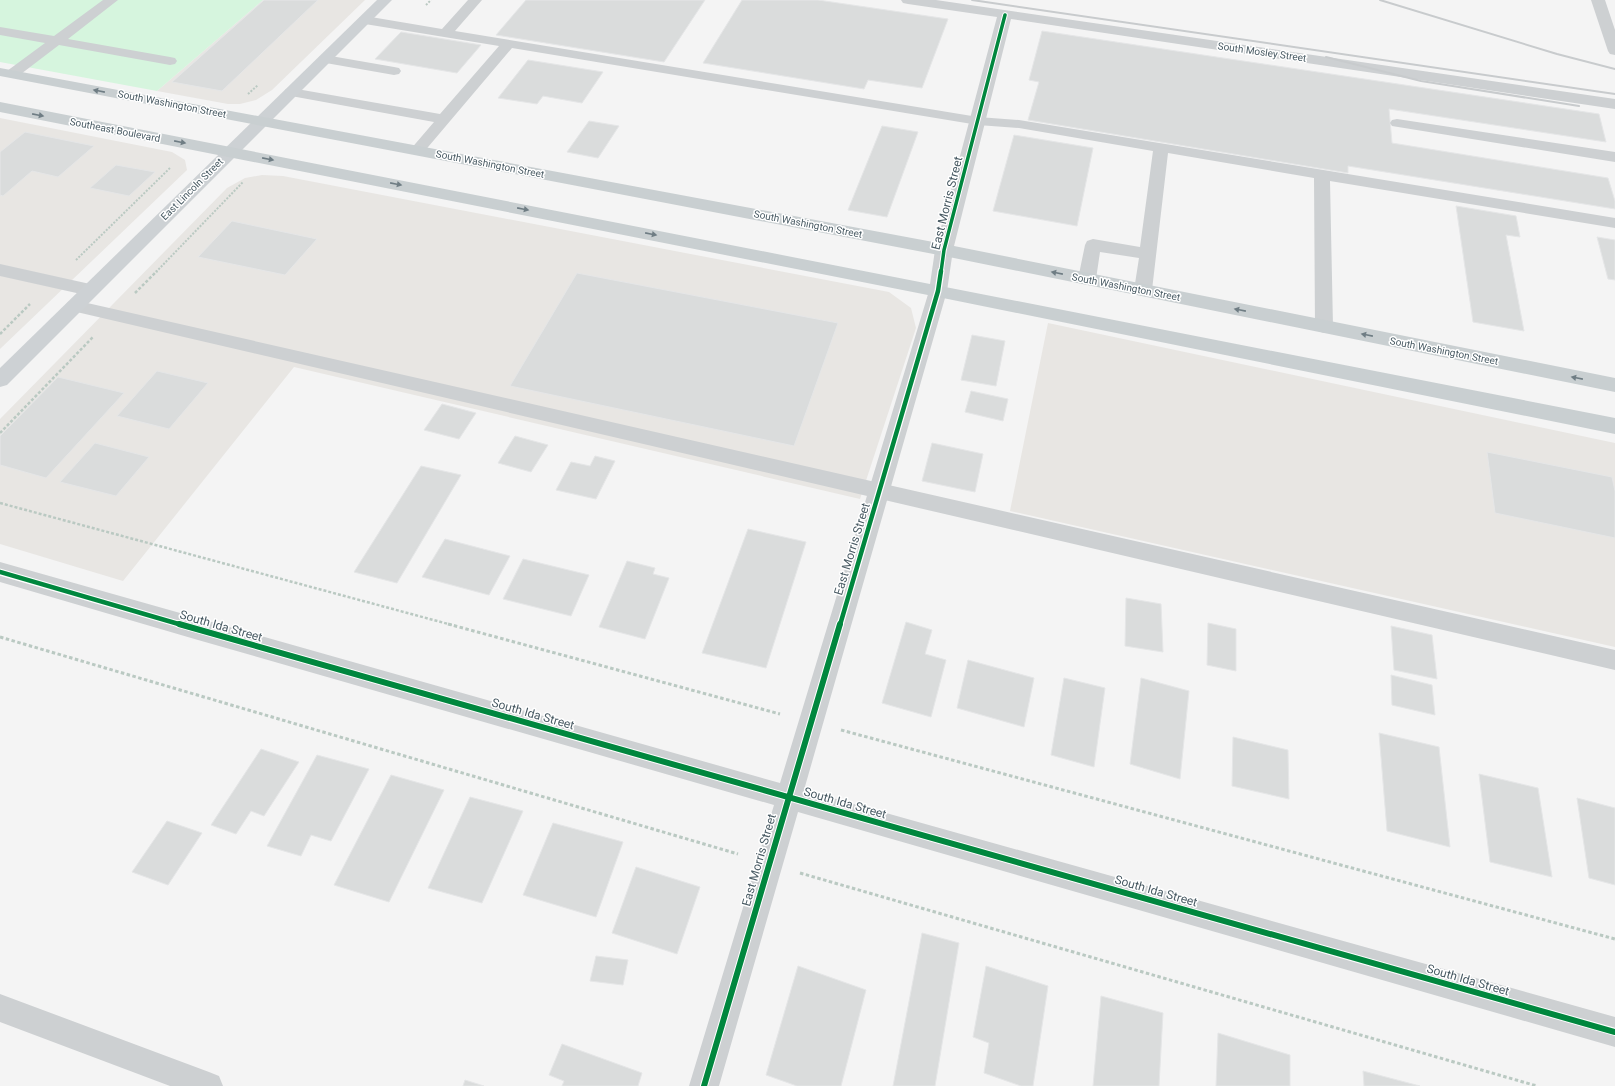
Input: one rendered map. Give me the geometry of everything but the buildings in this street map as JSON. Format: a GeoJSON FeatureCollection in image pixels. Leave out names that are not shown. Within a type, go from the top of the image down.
{"type":"FeatureCollection","features":[{"type":"Feature","properties":{"kind":"main road","name":"South Washington Street"},"geometry":{"type":"LineString","coordinates":[[6,73],[944,250],[1615,386]]}},
{"type":"Feature","properties":{"kind":"main road","name":"Southeast Boulevard"},"geometry":{"type":"LineString","coordinates":[[0,108],[230,152]]}},
{"type":"Feature","properties":{"kind":"main road"},"geometry":{"type":"LineString","coordinates":[[230,152],[938,290],[1615,426]]}},
{"type":"Feature","properties":{"kind":"street","name":"East Lincoln Street"},"geometry":{"type":"LineString","coordinates":[[0,380],[385,0]]}},
{"type":"Feature","properties":{"kind":"street","name":"South Mosley Street"},"geometry":{"type":"LineString","coordinates":[[908,0],[1615,104]]}},
{"type":"Feature","properties":{"kind":"street"},"geometry":{"type":"LineString","coordinates":[[1598,0],[1615,51]]}},
{"type":"Feature","properties":{"kind":"street","name":"East Morris Street"},"geometry":{"type":"LineString","coordinates":[[704,1086],[938,290],[944,250],[1005,15]]}},
{"type":"Feature","properties":{"kind":"street","name":"South Ida Street"},"geometry":{"type":"LineString","coordinates":[[0,572],[205,632],[1615,1032]]}},
{"type":"Feature","properties":{"kind":"lane"},"geometry":{"type":"LineString","coordinates":[[6,73],[57,41],[111,0]]}},
{"type":"Feature","properties":{"kind":"lane"},"geometry":{"type":"LineString","coordinates":[[446,33],[475,0]]}},
{"type":"Feature","properties":{"kind":"lane"},"geometry":{"type":"LineString","coordinates":[[365,20],[978,121],[1019,124],[1615,223]]}},
{"type":"Feature","properties":{"kind":"lane"},"geometry":{"type":"LineString","coordinates":[[0,31],[170,61]]}},
{"type":"Feature","properties":{"kind":"lane"},"geometry":{"type":"LineString","coordinates":[[418,150],[508,44]]}},
{"type":"Feature","properties":{"kind":"lane"},"geometry":{"type":"LineString","coordinates":[[325,59],[394,71]]}},
{"type":"Feature","properties":{"kind":"lane"},"geometry":{"type":"LineString","coordinates":[[291,92],[444,119]]}},
{"type":"Feature","properties":{"kind":"lane"},"geometry":{"type":"LineString","coordinates":[[1397,124],[1615,157]]}},
{"type":"Feature","properties":{"kind":"lane"},"geometry":{"type":"LineString","coordinates":[[1143,290],[1160,147]]}},
{"type":"Feature","properties":{"kind":"lane"},"geometry":{"type":"LineString","coordinates":[[1322,174],[1324,327]]}},
{"type":"Feature","properties":{"kind":"lane"},"geometry":{"type":"LineString","coordinates":[[1087,278],[1093,245],[1147,254]]}},
{"type":"Feature","properties":{"kind":"lane"},"geometry":{"type":"LineString","coordinates":[[0,270],[90,290]]}},
{"type":"Feature","properties":{"kind":"lane"},"geometry":{"type":"LineString","coordinates":[[74,306],[1615,660]]}},
{"type":"Feature","properties":{"kind":"lane"},"geometry":{"type":"LineString","coordinates":[[0,1008],[209,1086]]}},
{"type":"Feature","properties":{"kind":"path"},"geometry":{"type":"LineString","coordinates":[[0,334],[177,162]]}},
{"type":"Feature","properties":{"kind":"shaded area"},"geometry":{"type":"Polygon","coordinates":[[[263,0],[365,0],[272,90],[256,100],[240,104],[228,104],[157,91],[263,0]]]}},
{"type":"Feature","properties":{"kind":"shaded area"},"geometry":{"type":"Polygon","coordinates":[[[0,118],[172,152],[185,160],[187,170],[0,349],[0,118]]]}},
{"type":"Feature","properties":{"kind":"shaded area"},"geometry":{"type":"Polygon","coordinates":[[[262,175],[283,176],[889,292],[911,308],[916,328],[860,499],[294,367],[123,581],[0,544],[0,419],[227,188],[245,178],[262,175]]]}},
{"type":"Feature","properties":{"kind":"shaded area"},"geometry":{"type":"Polygon","coordinates":[[[1048,323],[1615,443],[1615,647],[1010,511],[1048,323]]]}},
{"type":"Feature","properties":{"kind":"green space"},"geometry":{"type":"Polygon","coordinates":[[[0,0],[263,0],[157,91],[0,62],[0,0]]]}},
{"type":"Feature","properties":{"kind":"railway"},"geometry":{"type":"LineString","coordinates":[[972,0],[1615,94]]}},
{"type":"Feature","properties":{"kind":"railway"},"geometry":{"type":"LineString","coordinates":[[1380,0],[1557,54],[1615,69]]}},
{"type":"Feature","properties":{"kind":"railway"},"geometry":{"type":"LineString","coordinates":[[1326,57],[1421,81],[1579,106]]}},
{"type":"Feature","properties":{"kind":"cycle path"},"geometry":{"type":"LineString","coordinates":[[704,1086],[938,291],[944,250],[1005,15]]}},
{"type":"Feature","properties":{"kind":"cycle path"},"geometry":{"type":"LineString","coordinates":[[0,572],[198,630],[1615,1032]]}}]}
